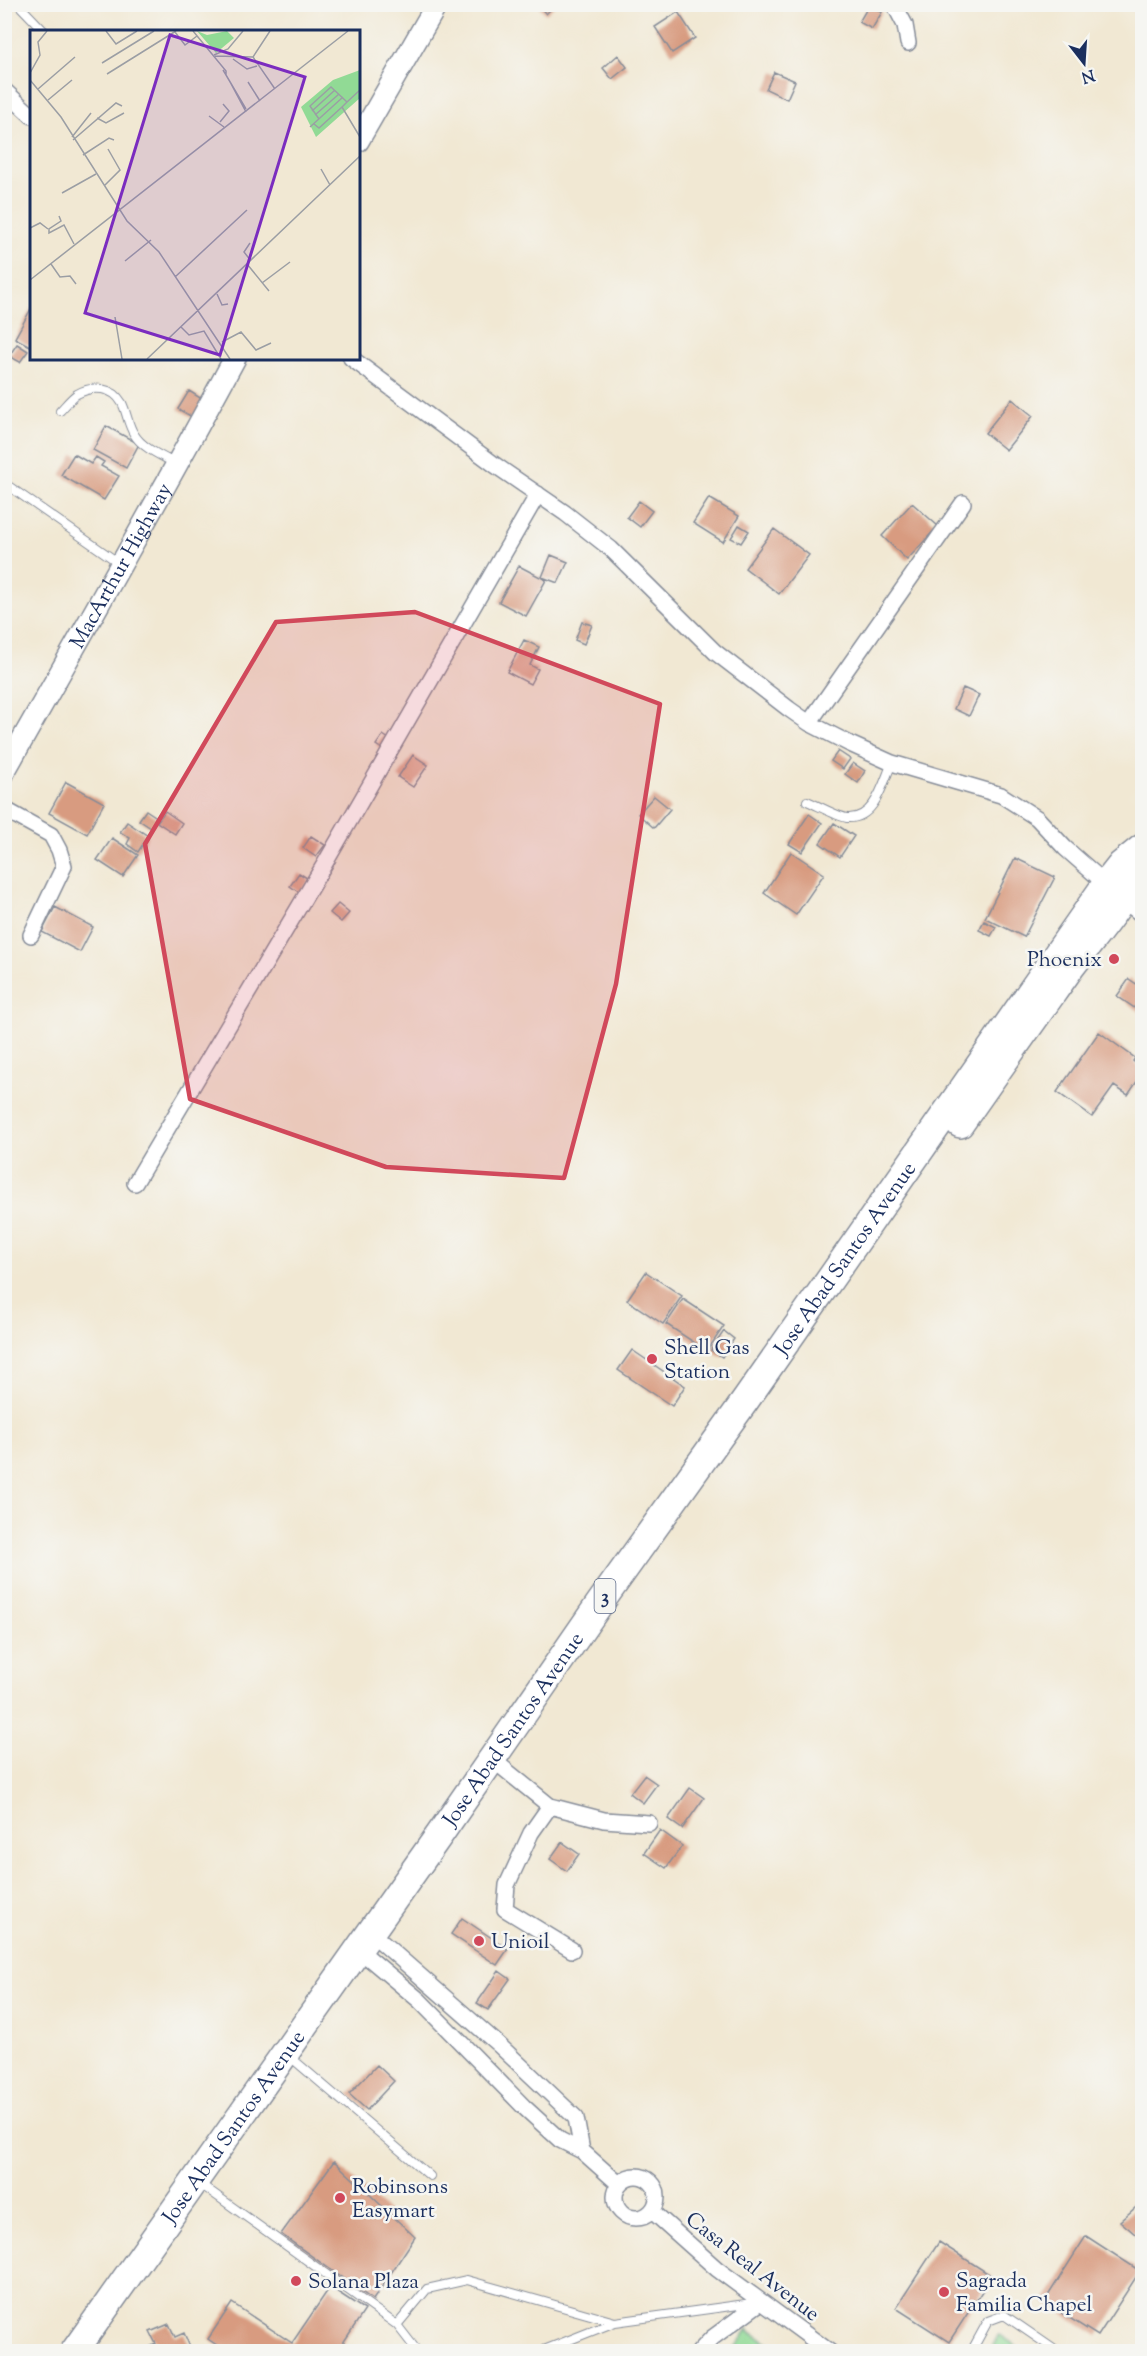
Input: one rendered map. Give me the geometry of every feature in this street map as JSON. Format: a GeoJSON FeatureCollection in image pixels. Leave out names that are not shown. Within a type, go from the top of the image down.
{"type":"FeatureCollection","features":[{"type":"Feature","properties":{"kind":"highway","name":"Jose Abad Santos Avenue"},"geometry":{"type":"LineString","coordinates":[[1124,898],[1121,865],[1143,848]]}},
{"type":"Feature","properties":{"kind":"highway","name":"Jose Abad Santos Avenue"},"geometry":{"type":"LineString","coordinates":[[74,2352],[201,2185],[1073,965],[1124,898],[1136,879],[1143,856]]}},
{"type":"Feature","properties":{"kind":"highway","name":"Jose Abad Santos Avenue"},"geometry":{"type":"LineString","coordinates":[[95,2352],[201,2185]]}},
{"type":"Feature","properties":{"kind":"main road"},"geometry":{"type":"LineString","coordinates":[[360,134],[364,119],[437,4]]}},
{"type":"Feature","properties":{"kind":"main road","name":"MacArthur Highway"},"geometry":{"type":"LineString","coordinates":[[5,771],[178,465],[234,360]]}},
{"type":"Feature","properties":{"kind":"street"},"geometry":{"type":"LineString","coordinates":[[894,4],[905,25],[908,43]]}},
{"type":"Feature","properties":{"kind":"street"},"geometry":{"type":"LineString","coordinates":[[8,101],[30,115]]}},
{"type":"Feature","properties":{"kind":"street"},"geometry":{"type":"LineString","coordinates":[[354,360],[610,549],[715,652],[809,723],[892,764],[1001,795],[1037,818],[1065,848],[1124,898]]}},
{"type":"Feature","properties":{"kind":"street"},"geometry":{"type":"LineString","coordinates":[[135,1184],[330,854],[538,494]]}},
{"type":"Feature","properties":{"kind":"street"},"geometry":{"type":"LineString","coordinates":[[809,723],[963,503]]}},
{"type":"Feature","properties":{"kind":"street"},"geometry":{"type":"LineString","coordinates":[[4,809],[51,835],[60,850],[63,866],[32,935]]}},
{"type":"Feature","properties":{"kind":"street"},"geometry":{"type":"LineString","coordinates":[[500,1765],[550,1806],[604,1820],[649,1823]]}},
{"type":"Feature","properties":{"kind":"street"},"geometry":{"type":"LineString","coordinates":[[550,1806],[531,1833],[507,1885],[506,1909],[572,1950]]}},
{"type":"Feature","properties":{"kind":"street"},"geometry":{"type":"LineString","coordinates":[[370,1946],[424,1979],[447,1998],[576,2118],[582,2151]]}},
{"type":"Feature","properties":{"kind":"street"},"geometry":{"type":"LineString","coordinates":[[370,1946],[411,1993],[482,2067],[560,2140],[582,2151],[619,2184]]}},
{"type":"Feature","properties":{"kind":"street"},"geometry":{"type":"LineString","coordinates":[[411,1993],[424,1979]]}},
{"type":"Feature","properties":{"kind":"street"},"geometry":{"type":"LineString","coordinates":[[433,2015],[447,1998]]}},
{"type":"Feature","properties":{"kind":"street"},"geometry":{"type":"LineString","coordinates":[[482,2067],[499,2045]]}},
{"type":"Feature","properties":{"kind":"street"},"geometry":{"type":"LineString","coordinates":[[524,2107],[537,2082]]}},
{"type":"Feature","properties":{"kind":"street"},"geometry":{"type":"LineString","coordinates":[[634,2175],[652,2182],[657,2191],[657,2201],[652,2211],[644,2217],[633,2218],[624,2214],[616,2206],[614,2196],[619,2184],[634,2175]]}},
{"type":"Feature","properties":{"kind":"street","name":"Casa Real Avenue"},"geometry":{"type":"LineString","coordinates":[[652,2211],[717,2269],[830,2352]]}},
{"type":"Feature","properties":{"kind":"street"},"geometry":{"type":"LineString","coordinates":[[699,2352],[712,2338],[761,2302]]}},
{"type":"Feature","properties":{"kind":"lane"},"geometry":{"type":"LineString","coordinates":[[18,4],[43,30]]}},
{"type":"Feature","properties":{"kind":"lane"},"geometry":{"type":"LineString","coordinates":[[60,411],[77,394],[94,389],[107,389],[115,394],[122,403],[134,434],[141,443],[178,465]]}},
{"type":"Feature","properties":{"kind":"lane"},"geometry":{"type":"LineString","coordinates":[[10,487],[120,564]]}},
{"type":"Feature","properties":{"kind":"lane"},"geometry":{"type":"LineString","coordinates":[[807,801],[846,818],[861,815],[873,805],[892,764]]}},
{"type":"Feature","properties":{"kind":"lane"},"geometry":{"type":"LineString","coordinates":[[291,2057],[430,2176]]}},
{"type":"Feature","properties":{"kind":"lane"},"geometry":{"type":"LineString","coordinates":[[201,2185],[397,2325],[418,2352]]}},
{"type":"Feature","properties":{"kind":"lane"},"geometry":{"type":"LineString","coordinates":[[397,2325],[427,2289],[467,2280],[615,2322]]}},
{"type":"Feature","properties":{"kind":"lane"},"geometry":{"type":"LineString","coordinates":[[539,2352],[615,2322],[761,2302]]}},
{"type":"Feature","properties":{"kind":"lane"},"geometry":{"type":"LineString","coordinates":[[971,2352],[988,2321],[1004,2315],[1058,2352]]}},
{"type":"Feature","properties":{"kind":"highlighted area"},"geometry":{"type":"Polygon","coordinates":[[[415,612],[660,704],[616,984],[564,1178],[386,1167],[190,1099],[145,844],[276,622],[415,612]]]}},
{"type":"Feature","properties":{"kind":"green space"},"geometry":{"type":"Polygon","coordinates":[[[748,2330],[781,2351],[733,2351],[748,2330]]]}},
{"type":"Feature","properties":{"kind":"green space"},"geometry":{"type":"Polygon","coordinates":[[[1000,2335],[1024,2351],[989,2351],[1000,2335]]]}},
{"type":"Feature","properties":{"kind":"building"},"geometry":{"type":"Polygon","coordinates":[[[537,4],[556,4],[546,14],[537,4]]]}},
{"type":"Feature","properties":{"kind":"building"},"geometry":{"type":"Polygon","coordinates":[[[869,5],[882,12],[872,29],[859,22],[869,5]]]}},
{"type":"Feature","properties":{"kind":"building"},"geometry":{"type":"Polygon","coordinates":[[[678,12],[695,38],[672,53],[655,27],[678,12]]]}},
{"type":"Feature","properties":{"kind":"building"},"geometry":{"type":"Polygon","coordinates":[[[618,55],[627,67],[612,79],[603,68],[618,55]]]}},
{"type":"Feature","properties":{"kind":"building"},"geometry":{"type":"Polygon","coordinates":[[[774,72],[795,81],[787,99],[766,89],[774,72]]]}},
{"type":"Feature","properties":{"kind":"building"},"geometry":{"type":"Polygon","coordinates":[[[30,311],[30,346],[15,338],[30,311]]]}},
{"type":"Feature","properties":{"kind":"building"},"geometry":{"type":"Polygon","coordinates":[[[17,344],[28,351],[20,362],[9,356],[17,344]]]}},
{"type":"Feature","properties":{"kind":"building"},"geometry":{"type":"Polygon","coordinates":[[[189,391],[205,401],[194,418],[178,409],[189,391]]]}},
{"type":"Feature","properties":{"kind":"building"},"geometry":{"type":"Polygon","coordinates":[[[1012,399],[1033,416],[1006,450],[985,433],[1012,399]]]}},
{"type":"Feature","properties":{"kind":"building"},"geometry":{"type":"Polygon","coordinates":[[[106,426],[139,444],[126,468],[93,450],[106,426]]]}},
{"type":"Feature","properties":{"kind":"building"},"geometry":{"type":"Polygon","coordinates":[[[74,454],[91,464],[96,457],[104,462],[101,466],[119,476],[104,500],[61,475],[74,454]]]}},
{"type":"Feature","properties":{"kind":"building"},"geometry":{"type":"Polygon","coordinates":[[[709,498],[739,516],[723,542],[693,523],[709,498]]]}},
{"type":"Feature","properties":{"kind":"building"},"geometry":{"type":"Polygon","coordinates":[[[639,501],[652,511],[640,527],[627,517],[639,501]]]}},
{"type":"Feature","properties":{"kind":"building"},"geometry":{"type":"Polygon","coordinates":[[[912,503],[938,526],[907,560],[882,536],[912,503]]]}},
{"type":"Feature","properties":{"kind":"building"},"geometry":{"type":"Polygon","coordinates":[[[739,525],[749,531],[741,543],[731,538],[739,525]]]}},
{"type":"Feature","properties":{"kind":"building"},"geometry":{"type":"Polygon","coordinates":[[[774,529],[809,555],[779,594],[745,568],[774,529]]]}},
{"type":"Feature","properties":{"kind":"building"},"geometry":{"type":"Polygon","coordinates":[[[551,555],[568,562],[558,583],[542,577],[551,555]]]}},
{"type":"Feature","properties":{"kind":"building"},"geometry":{"type":"Polygon","coordinates":[[[519,566],[546,580],[526,616],[499,602],[519,566]]]}},
{"type":"Feature","properties":{"kind":"building"},"geometry":{"type":"Polygon","coordinates":[[[582,622],[592,625],[584,644],[575,640],[582,622]]]}},
{"type":"Feature","properties":{"kind":"building"},"geometry":{"type":"Polygon","coordinates":[[[524,640],[539,647],[530,665],[538,669],[530,684],[507,672],[524,640]]]}},
{"type":"Feature","properties":{"kind":"building"},"geometry":{"type":"Polygon","coordinates":[[[963,688],[979,695],[969,716],[954,709],[963,688]]]}},
{"type":"Feature","properties":{"kind":"building"},"geometry":{"type":"Polygon","coordinates":[[[383,735],[392,741],[385,751],[376,745],[383,735]]]}},
{"type":"Feature","properties":{"kind":"building"},"geometry":{"type":"Polygon","coordinates":[[[838,751],[850,759],[843,769],[831,761],[838,751]]]}},
{"type":"Feature","properties":{"kind":"building"},"geometry":{"type":"Polygon","coordinates":[[[413,755],[428,765],[413,787],[398,777],[413,755]]]}},
{"type":"Feature","properties":{"kind":"building"},"geometry":{"type":"Polygon","coordinates":[[[853,763],[865,771],[858,783],[845,774],[853,763]]]}},
{"type":"Feature","properties":{"kind":"building"},"geometry":{"type":"Polygon","coordinates":[[[66,782],[104,803],[87,834],[49,813],[66,782]]]}},
{"type":"Feature","properties":{"kind":"building"},"geometry":{"type":"Polygon","coordinates":[[[654,796],[670,809],[654,828],[638,814],[654,796]]]}},
{"type":"Feature","properties":{"kind":"building"},"geometry":{"type":"Polygon","coordinates":[[[146,810],[158,818],[151,828],[139,820],[146,810]]]}},
{"type":"Feature","properties":{"kind":"building"},"geometry":{"type":"Polygon","coordinates":[[[165,811],[182,823],[175,834],[157,822],[165,811]]]}},
{"type":"Feature","properties":{"kind":"building"},"geometry":{"type":"Polygon","coordinates":[[[809,814],[822,823],[802,852],[789,844],[809,814]]]}},
{"type":"Feature","properties":{"kind":"building"},"geometry":{"type":"Polygon","coordinates":[[[127,822],[148,836],[138,852],[127,844],[130,838],[120,832],[127,822]]]}},
{"type":"Feature","properties":{"kind":"building"},"geometry":{"type":"Polygon","coordinates":[[[834,823],[854,836],[840,857],[820,843],[834,823]]]}},
{"type":"Feature","properties":{"kind":"building"},"geometry":{"type":"Polygon","coordinates":[[[311,836],[325,845],[316,857],[303,848],[311,836]]]}},
{"type":"Feature","properties":{"kind":"building"},"geometry":{"type":"Polygon","coordinates":[[[112,838],[138,855],[123,877],[97,860],[112,838]]]}},
{"type":"Feature","properties":{"kind":"building"},"geometry":{"type":"Polygon","coordinates":[[[791,852],[824,874],[796,915],[764,893],[791,852]]]}},
{"type":"Feature","properties":{"kind":"building"},"geometry":{"type":"Polygon","coordinates":[[[1015,858],[1055,877],[1024,937],[985,918],[1015,858]]]}},
{"type":"Feature","properties":{"kind":"building"},"geometry":{"type":"Polygon","coordinates":[[[299,873],[310,880],[300,893],[290,886],[299,873]]]}},
{"type":"Feature","properties":{"kind":"building"},"geometry":{"type":"Polygon","coordinates":[[[338,904],[349,913],[341,922],[330,913],[338,904]]]}},
{"type":"Feature","properties":{"kind":"building"},"geometry":{"type":"Polygon","coordinates":[[[55,907],[93,927],[80,952],[42,932],[55,907]]]}},
{"type":"Feature","properties":{"kind":"building"},"geometry":{"type":"Polygon","coordinates":[[[984,921],[996,927],[991,936],[979,930],[984,921]]]}},
{"type":"Feature","properties":{"kind":"building"},"geometry":{"type":"Polygon","coordinates":[[[1129,979],[1142,988],[1142,1013],[1117,996],[1129,979]]]}},
{"type":"Feature","properties":{"kind":"building"},"geometry":{"type":"Polygon","coordinates":[[[1099,1032],[1135,1058],[1133,1061],[1142,1068],[1142,1074],[1128,1095],[1114,1086],[1092,1117],[1057,1092],[1099,1032]]]}},
{"type":"Feature","properties":{"kind":"building"},"geometry":{"type":"Polygon","coordinates":[[[646,1272],[682,1296],[663,1324],[627,1300],[646,1272]]]}},
{"type":"Feature","properties":{"kind":"building"},"geometry":{"type":"Polygon","coordinates":[[[683,1299],[724,1326],[707,1351],[666,1324],[683,1299]]]}},
{"type":"Feature","properties":{"kind":"building"},"geometry":{"type":"Polygon","coordinates":[[[724,1331],[734,1339],[722,1357],[711,1350],[724,1331]]]}},
{"type":"Feature","properties":{"kind":"building"},"geometry":{"type":"Polygon","coordinates":[[[632,1350],[685,1386],[672,1406],[618,1370],[632,1350]]]}},
{"type":"Feature","properties":{"kind":"building"},"geometry":{"type":"Polygon","coordinates":[[[644,1775],[657,1784],[643,1803],[630,1793],[644,1775]]]}},
{"type":"Feature","properties":{"kind":"building"},"geometry":{"type":"Polygon","coordinates":[[[690,1788],[704,1798],[682,1829],[668,1819],[690,1788]]]}},
{"type":"Feature","properties":{"kind":"building"},"geometry":{"type":"Polygon","coordinates":[[[660,1830],[682,1846],[666,1868],[644,1853],[660,1830]]]}},
{"type":"Feature","properties":{"kind":"building"},"geometry":{"type":"Polygon","coordinates":[[[562,1842],[579,1854],[567,1871],[550,1859],[562,1842]]]}},
{"type":"Feature","properties":{"kind":"building","name":"Unioil"},"geometry":{"type":"Polygon","coordinates":[[[462,1918],[508,1949],[497,1965],[451,1934],[462,1918]]]}},
{"type":"Feature","properties":{"kind":"building"},"geometry":{"type":"Polygon","coordinates":[[[499,1971],[510,1979],[488,2010],[477,2003],[499,1971]]]}},
{"type":"Feature","properties":{"kind":"building"},"geometry":{"type":"Polygon","coordinates":[[[377,2065],[394,2081],[367,2110],[349,2094],[377,2065]]]}},
{"type":"Feature","properties":{"kind":"building","name":"Robinsons Easymart"},"geometry":{"type":"Polygon","coordinates":[[[334,2161],[415,2237],[373,2300],[281,2234],[334,2161]]]}},
{"type":"Feature","properties":{"kind":"building"},"geometry":{"type":"Polygon","coordinates":[[[1142,2202],[1142,2240],[1120,2221],[1142,2202]]]}},
{"type":"Feature","properties":{"kind":"building"},"geometry":{"type":"Polygon","coordinates":[[[1086,2236],[1140,2271],[1098,2336],[1044,2302],[1086,2236]]]}},
{"type":"Feature","properties":{"kind":"building","name":"Sagrada Familia Chapel"},"geometry":{"type":"Polygon","coordinates":[[[939,2242],[992,2276],[949,2342],[896,2308],[939,2242]]]}},
{"type":"Feature","properties":{"kind":"building"},"geometry":{"type":"Polygon","coordinates":[[[330,2287],[365,2310],[337,2352],[227,2352],[208,2339],[232,2303],[292,2343],[330,2287]]]}},
{"type":"Feature","properties":{"kind":"building"},"geometry":{"type":"Polygon","coordinates":[[[169,2324],[175,2337],[184,2333],[192,2352],[146,2352],[145,2349],[156,2344],[150,2332],[169,2324]]]}},
{"type":"Feature","properties":{"kind":"place","name":"Phoenix"},"geometry":{"type":"Point","coordinates":[1114,959]}},
{"type":"Feature","properties":{"kind":"place","name":"Shell Gas Station"},"geometry":{"type":"Point","coordinates":[652,1359]}},
{"type":"Feature","properties":{"kind":"place","name":"Unioil"},"geometry":{"type":"Point","coordinates":[479,1941]}},
{"type":"Feature","properties":{"kind":"place","name":"Robinsons Easymart"},"geometry":{"type":"Point","coordinates":[340,2198]}},
{"type":"Feature","properties":{"kind":"place","name":"Solana Plaza"},"geometry":{"type":"Point","coordinates":[296,2281]}},
{"type":"Feature","properties":{"kind":"place","name":"Sagrada Familia Chapel"},"geometry":{"type":"Point","coordinates":[944,2292]}}]}
